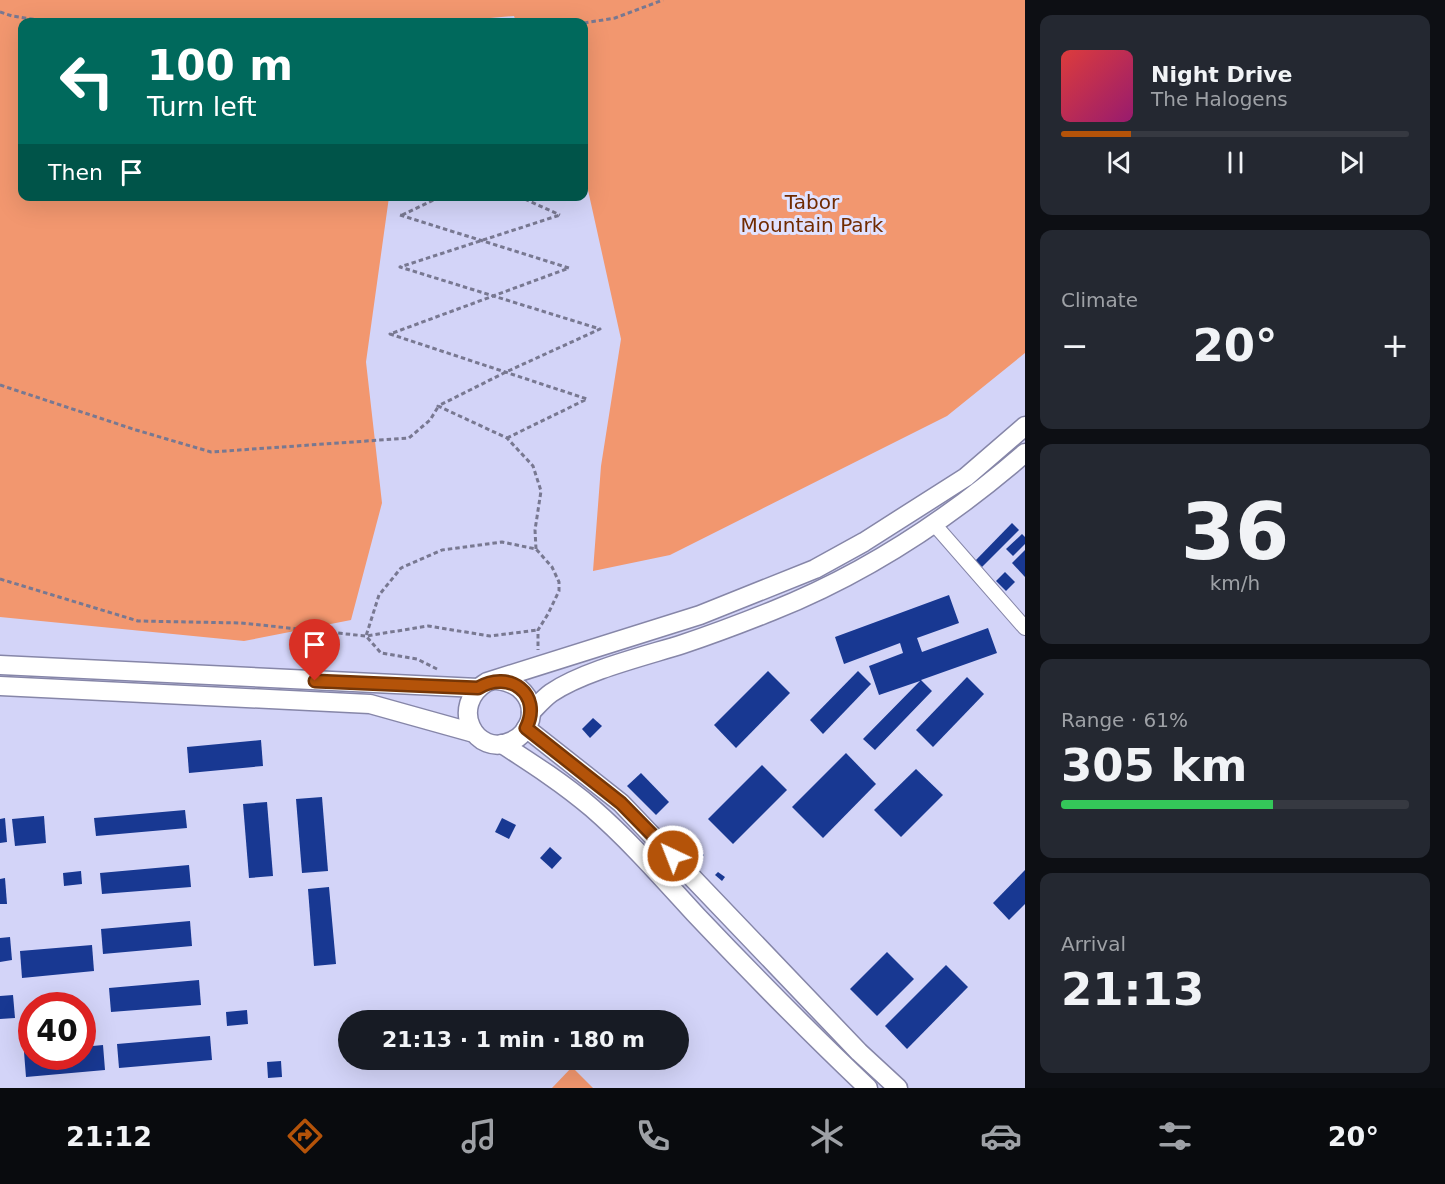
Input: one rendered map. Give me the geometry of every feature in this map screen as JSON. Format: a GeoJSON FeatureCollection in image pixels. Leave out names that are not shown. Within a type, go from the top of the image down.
{"type":"FeatureCollection","features":[{"type":"Feature","properties":{"kind":"street"},"geometry":{"type":"LineString","coordinates":[[868,1088],[705,924],[637,849],[591,807],[549,775],[502,744],[485,741],[474,733],[467,716],[467,706],[471,696],[487,682],[700,615],[815,569],[884,530],[966,477],[1025,426]]}},
{"type":"Feature","properties":{"kind":"street"},"geometry":{"type":"LineString","coordinates":[[502,744],[516,739],[551,693],[582,677],[718,633],[776,610],[835,581],[934,525],[1025,453]]}},
{"type":"Feature","properties":{"kind":"street"},"geometry":{"type":"LineString","coordinates":[[934,525],[1025,628]]}},
{"type":"Feature","properties":{"kind":"street"},"geometry":{"type":"LineString","coordinates":[[0,665],[478,688]]}},
{"type":"Feature","properties":{"kind":"street"},"geometry":{"type":"LineString","coordinates":[[497,680],[507,681],[524,692],[529,701],[529,720],[621,803],[859,1052],[898,1088]]}},
{"type":"Feature","properties":{"kind":"street"},"geometry":{"type":"LineString","coordinates":[[0,686],[370,704],[474,733]]}},
{"type":"Feature","properties":{"kind":"path"},"geometry":{"type":"LineString","coordinates":[[588,22],[615,18],[663,0]]}},
{"type":"Feature","properties":{"kind":"path"},"geometry":{"type":"LineString","coordinates":[[0,12],[31,18]]}},
{"type":"Feature","properties":{"kind":"path"},"geometry":{"type":"LineString","coordinates":[[432,201],[400,216],[569,268],[390,334],[587,399],[507,438]]}},
{"type":"Feature","properties":{"kind":"path"},"geometry":{"type":"LineString","coordinates":[[0,385],[211,452],[409,438],[430,420],[438,406],[600,329],[400,267],[560,215],[529,201]]}},
{"type":"Feature","properties":{"kind":"path"},"geometry":{"type":"LineString","coordinates":[[438,406],[507,438],[532,466],[541,491],[535,530],[536,549]]}},
{"type":"Feature","properties":{"kind":"path"},"geometry":{"type":"LineString","coordinates":[[366,636],[379,595],[401,568],[442,550],[502,542],[536,549],[552,567],[559,582],[559,591],[538,630],[538,667]]}},
{"type":"Feature","properties":{"kind":"path"},"geometry":{"type":"LineString","coordinates":[[0,579],[138,621],[241,623],[366,636],[428,626],[490,636],[538,630]]}},
{"type":"Feature","properties":{"kind":"path"},"geometry":{"type":"LineString","coordinates":[[366,636],[381,653],[417,659],[436,669],[451,687]]}},
{"type":"Feature","properties":{"kind":"green space","name":"Tabor Mountain Park"},"geometry":{"type":"Polygon","coordinates":[[[0,0],[1025,0],[1025,353],[947,416],[670,555],[593,571],[601,466],[621,339],[588,190],[588,18],[515,18],[514,16],[491,18],[18,18],[18,201],[388,201],[366,362],[382,503],[351,620],[244,641],[0,617],[0,0]]]}},
{"type":"Feature","properties":{"kind":"green space"},"geometry":{"type":"Polygon","coordinates":[[[569,1070],[575,1070],[593,1088],[552,1088],[569,1070]]]}},
{"type":"Feature","properties":{"kind":"building"},"geometry":{"type":"Polygon","coordinates":[[[1012,523],[1019,530],[982,567],[975,561],[1012,523]]]}},
{"type":"Feature","properties":{"kind":"building"},"geometry":{"type":"Polygon","coordinates":[[[1022,534],[1025,537],[1025,544],[1013,556],[1006,549],[1022,534]]]}},
{"type":"Feature","properties":{"kind":"building"},"geometry":{"type":"Polygon","coordinates":[[[1025,550],[1025,577],[1012,563],[1025,550]]]}},
{"type":"Feature","properties":{"kind":"building"},"geometry":{"type":"Polygon","coordinates":[[[1005,572],[1015,582],[1006,591],[996,581],[1005,572]]]}},
{"type":"Feature","properties":{"kind":"building"},"geometry":{"type":"Polygon","coordinates":[[[949,595],[959,623],[917,638],[922,652],[988,628],[997,653],[921,680],[932,691],[875,750],[863,739],[920,681],[879,695],[869,666],[903,653],[900,643],[844,664],[835,637],[949,595]]]}},
{"type":"Feature","properties":{"kind":"building"},"geometry":{"type":"Polygon","coordinates":[[[768,671],[790,693],[736,748],[714,725],[768,671]]]}},
{"type":"Feature","properties":{"kind":"building"},"geometry":{"type":"Polygon","coordinates":[[[858,671],[871,684],[823,734],[810,720],[858,671]]]}},
{"type":"Feature","properties":{"kind":"building"},"geometry":{"type":"Polygon","coordinates":[[[967,677],[984,694],[933,747],[916,730],[967,677]]]}},
{"type":"Feature","properties":{"kind":"building"},"geometry":{"type":"Polygon","coordinates":[[[593,718],[602,726],[590,738],[582,729],[593,718]]]}},
{"type":"Feature","properties":{"kind":"building"},"geometry":{"type":"Polygon","coordinates":[[[261,740],[263,766],[189,773],[187,747],[261,740]]]}},
{"type":"Feature","properties":{"kind":"building"},"geometry":{"type":"Polygon","coordinates":[[[846,753],[876,784],[823,838],[792,807],[846,753]]]}},
{"type":"Feature","properties":{"kind":"building"},"geometry":{"type":"Polygon","coordinates":[[[762,765],[787,790],[733,844],[708,819],[762,765]]]}},
{"type":"Feature","properties":{"kind":"building"},"geometry":{"type":"Polygon","coordinates":[[[916,769],[943,795],[901,837],[874,810],[916,769]]]}},
{"type":"Feature","properties":{"kind":"building"},"geometry":{"type":"Polygon","coordinates":[[[641,773],[669,802],[656,815],[627,786],[641,773]]]}},
{"type":"Feature","properties":{"kind":"building"},"geometry":{"type":"Polygon","coordinates":[[[322,797],[328,871],[302,873],[296,799],[322,797]]]}},
{"type":"Feature","properties":{"kind":"building"},"geometry":{"type":"Polygon","coordinates":[[[267,802],[273,876],[249,878],[243,804],[267,802]]]}},
{"type":"Feature","properties":{"kind":"building"},"geometry":{"type":"Polygon","coordinates":[[[185,810],[187,828],[96,836],[94,818],[185,810]]]}},
{"type":"Feature","properties":{"kind":"building"},"geometry":{"type":"Polygon","coordinates":[[[44,816],[46,843],[15,846],[12,819],[44,816]]]}},
{"type":"Feature","properties":{"kind":"building"},"geometry":{"type":"Polygon","coordinates":[[[5,818],[7,842],[0,843],[0,819],[5,818]]]}},
{"type":"Feature","properties":{"kind":"building"},"geometry":{"type":"Polygon","coordinates":[[[502,818],[516,825],[509,839],[495,832],[502,818]]]}},
{"type":"Feature","properties":{"kind":"building"},"geometry":{"type":"Polygon","coordinates":[[[692,837],[698,843],[691,850],[685,844],[692,837]]]}},
{"type":"Feature","properties":{"kind":"building"},"geometry":{"type":"Polygon","coordinates":[[[550,847],[562,858],[552,869],[540,858],[550,847]]]}},
{"type":"Feature","properties":{"kind":"building"},"geometry":{"type":"Polygon","coordinates":[[[698,850],[704,855],[699,862],[693,857],[698,850]]]}},
{"type":"Feature","properties":{"kind":"building"},"geometry":{"type":"Polygon","coordinates":[[[189,865],[191,887],[102,894],[100,873],[189,865]]]}},
{"type":"Feature","properties":{"kind":"building"},"geometry":{"type":"Polygon","coordinates":[[[1025,870],[1025,904],[1009,920],[993,903],[1025,870]]]}},
{"type":"Feature","properties":{"kind":"building"},"geometry":{"type":"Polygon","coordinates":[[[81,871],[82,884],[64,886],[63,873],[81,871]]]}},
{"type":"Feature","properties":{"kind":"building"},"geometry":{"type":"Polygon","coordinates":[[[718,872],[725,877],[722,881],[715,875],[718,872]]]}},
{"type":"Feature","properties":{"kind":"building"},"geometry":{"type":"Polygon","coordinates":[[[5,878],[7,904],[0,904],[0,879],[5,878]]]}},
{"type":"Feature","properties":{"kind":"building"},"geometry":{"type":"Polygon","coordinates":[[[329,887],[336,964],[314,966],[308,889],[329,887]]]}},
{"type":"Feature","properties":{"kind":"building"},"geometry":{"type":"Polygon","coordinates":[[[190,921],[192,946],[103,954],[101,929],[190,921]]]}},
{"type":"Feature","properties":{"kind":"building"},"geometry":{"type":"Polygon","coordinates":[[[10,937],[12,960],[0,962],[0,938],[10,937]]]}},
{"type":"Feature","properties":{"kind":"building"},"geometry":{"type":"Polygon","coordinates":[[[92,945],[94,971],[22,978],[20,951],[92,945]]]}},
{"type":"Feature","properties":{"kind":"building"},"geometry":{"type":"Polygon","coordinates":[[[887,952],[914,979],[877,1016],[850,989],[887,952]]]}},
{"type":"Feature","properties":{"kind":"building"},"geometry":{"type":"Polygon","coordinates":[[[946,965],[968,987],[907,1049],[885,1026],[946,965]]]}},
{"type":"Feature","properties":{"kind":"building"},"geometry":{"type":"Polygon","coordinates":[[[199,980],[201,1005],[111,1012],[109,988],[199,980]]]}},
{"type":"Feature","properties":{"kind":"building"},"geometry":{"type":"Polygon","coordinates":[[[13,995],[15,1018],[0,1019],[0,996],[13,995]]]}},
{"type":"Feature","properties":{"kind":"building"},"geometry":{"type":"Polygon","coordinates":[[[247,1010],[248,1024],[227,1026],[226,1012],[247,1010]]]}},
{"type":"Feature","properties":{"kind":"building"},"geometry":{"type":"Polygon","coordinates":[[[210,1036],[212,1060],[119,1068],[117,1044],[210,1036]]]}},
{"type":"Feature","properties":{"kind":"building"},"geometry":{"type":"Polygon","coordinates":[[[103,1045],[105,1070],[26,1077],[25,1070],[96,1070],[96,1046],[103,1045]]]}},
{"type":"Feature","properties":{"kind":"building"},"geometry":{"type":"Polygon","coordinates":[[[281,1061],[282,1077],[268,1078],[267,1062],[281,1061]]]}},
{"type":"Feature","properties":{"kind":"route"},"geometry":{"type":"LineString","coordinates":[[315,681],[478,688],[487,682],[497,680],[516,685],[529,701],[531,712],[526,728],[621,803],[673,856]]}}]}
